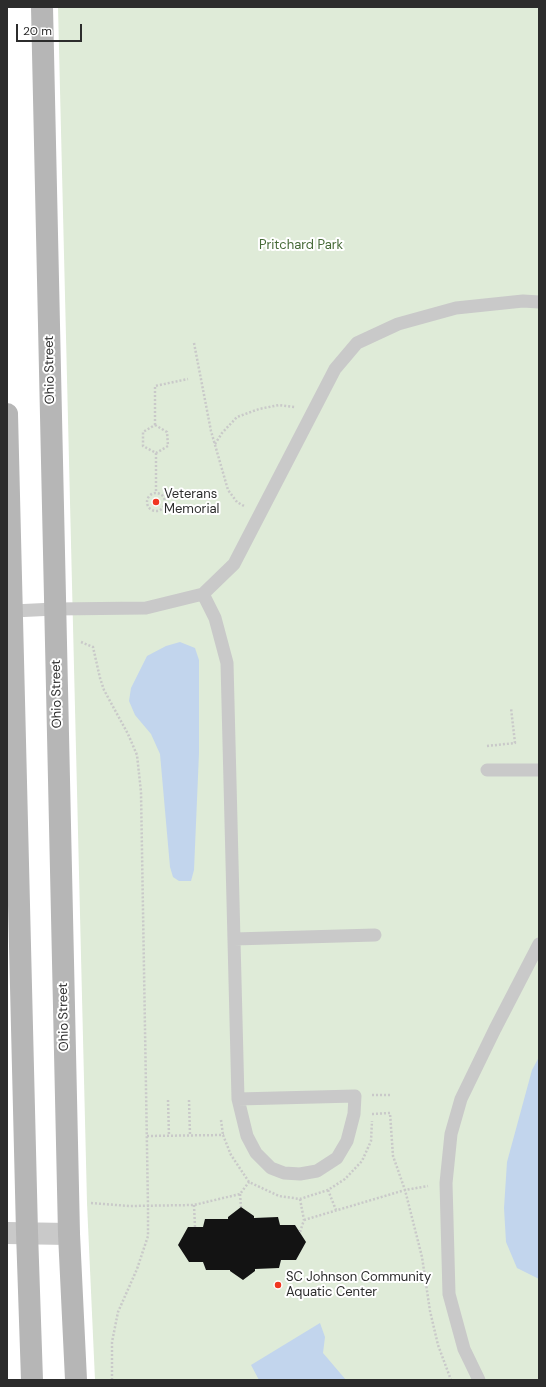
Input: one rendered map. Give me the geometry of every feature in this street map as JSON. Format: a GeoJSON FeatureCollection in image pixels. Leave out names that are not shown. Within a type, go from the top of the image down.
{"type":"FeatureCollection","features":[{"type":"Feature","properties":{"kind":"street","name":"Ohio Street"},"geometry":{"type":"LineString","coordinates":[[42,7],[69,1234],[76,1380]]}},
{"type":"Feature","properties":{"kind":"street"},"geometry":{"type":"LineString","coordinates":[[7,414],[17,1233],[32,1380]]}},
{"type":"Feature","properties":{"kind":"street"},"geometry":{"type":"LineString","coordinates":[[17,1233],[69,1234]]}},
{"type":"Feature","properties":{"kind":"lane"},"geometry":{"type":"LineString","coordinates":[[10,611],[146,608],[203,594],[234,564],[335,369],[357,344],[398,324],[456,308],[523,301],[539,302]]}},
{"type":"Feature","properties":{"kind":"lane"},"geometry":{"type":"LineString","coordinates":[[203,594],[215,618],[227,663],[238,1099],[247,1136],[256,1153],[271,1168],[284,1173],[300,1174],[317,1170],[337,1158],[347,1141],[354,1114],[355,1096],[238,1099]]}},
{"type":"Feature","properties":{"kind":"lane"},"geometry":{"type":"LineString","coordinates":[[488,770],[539,770]]}},
{"type":"Feature","properties":{"kind":"lane"},"geometry":{"type":"LineString","coordinates":[[234,939],[375,935]]}},
{"type":"Feature","properties":{"kind":"lane"},"geometry":{"type":"LineString","coordinates":[[479,1380],[464,1349],[449,1294],[446,1183],[450,1134],[461,1099],[539,944]]}},
{"type":"Feature","properties":{"kind":"path"},"geometry":{"type":"LineString","coordinates":[[194,343],[211,431],[228,490],[237,502],[260,515]]}},
{"type":"Feature","properties":{"kind":"path"},"geometry":{"type":"LineString","coordinates":[[155,425],[155,386],[188,380]]}},
{"type":"Feature","properties":{"kind":"path"},"geometry":{"type":"LineString","coordinates":[[215,444],[222,433],[237,417],[259,409],[279,405],[294,407],[313,413]]}},
{"type":"Feature","properties":{"kind":"path"},"geometry":{"type":"LineString","coordinates":[[155,425],[143,432],[143,446],[156,453]]}},
{"type":"Feature","properties":{"kind":"path"},"geometry":{"type":"LineString","coordinates":[[155,425],[167,432],[168,446],[156,453]]}},
{"type":"Feature","properties":{"kind":"path"},"geometry":{"type":"LineString","coordinates":[[156,453],[156,493]]}},
{"type":"Feature","properties":{"kind":"path"},"geometry":{"type":"LineString","coordinates":[[156,493],[162,495],[165,502],[164,508],[156,512],[148,508],[147,502],[151,495],[156,493]]}},
{"type":"Feature","properties":{"kind":"path"},"geometry":{"type":"LineString","coordinates":[[81,642],[93,647],[104,690],[128,734],[137,755],[140,771],[148,1236],[137,1269],[118,1312],[112,1342],[112,1380]]}},
{"type":"Feature","properties":{"kind":"path"},"geometry":{"type":"LineString","coordinates":[[487,746],[515,743],[511,708]]}},
{"type":"Feature","properties":{"kind":"path"},"geometry":{"type":"LineString","coordinates":[[168,1100],[169,1136]]}},
{"type":"Feature","properties":{"kind":"path"},"geometry":{"type":"LineString","coordinates":[[189,1100],[190,1135]]}},
{"type":"Feature","properties":{"kind":"path"},"geometry":{"type":"LineString","coordinates":[[221,1120],[223,1135],[231,1155],[249,1182],[279,1196],[300,1199],[328,1190],[345,1179],[362,1161],[371,1141],[372,1113],[390,1113],[393,1156],[405,1190],[422,1257],[430,1311],[438,1345],[451,1380]]}},
{"type":"Feature","properties":{"kind":"path"},"geometry":{"type":"LineString","coordinates":[[147,1136],[223,1135]]}},
{"type":"Feature","properties":{"kind":"path"},"geometry":{"type":"LineString","coordinates":[[87,1203],[129,1206],[194,1205],[240,1194],[249,1182]]}},
{"type":"Feature","properties":{"kind":"path"},"geometry":{"type":"LineString","coordinates":[[304,1220],[405,1190],[446,1183]]}},
{"type":"Feature","properties":{"kind":"path"},"geometry":{"type":"LineString","coordinates":[[328,1190],[336,1210]]}},
{"type":"Feature","properties":{"kind":"path"},"geometry":{"type":"LineString","coordinates":[[240,1194],[241,1208]]}},
{"type":"Feature","properties":{"kind":"path"},"geometry":{"type":"LineString","coordinates":[[300,1199],[304,1220],[300,1232]]}},
{"type":"Feature","properties":{"kind":"path"},"geometry":{"type":"LineString","coordinates":[[194,1205],[195,1227]]}},
{"type":"Feature","properties":{"kind":"green space","name":"Pritchard Park"},"geometry":{"type":"Polygon","coordinates":[[[58,7],[539,7],[539,1380],[95,1380],[87,1203],[58,7]]]}},
{"type":"Feature","properties":{"kind":"water"},"geometry":{"type":"Polygon","coordinates":[[[180,642],[195,648],[199,660],[199,753],[194,870],[191,881],[179,881],[173,877],[170,867],[160,754],[151,734],[135,715],[129,701],[131,688],[147,656],[166,646],[180,642]]]}},
{"type":"Feature","properties":{"kind":"water"},"geometry":{"type":"Polygon","coordinates":[[[539,1057],[539,1279],[517,1268],[506,1242],[504,1208],[507,1162],[532,1070],[539,1057]]]}},
{"type":"Feature","properties":{"kind":"water"},"geometry":{"type":"Polygon","coordinates":[[[320,1323],[325,1337],[323,1353],[346,1380],[259,1380],[251,1365],[320,1323]]]}},
{"type":"Feature","properties":{"kind":"building"},"geometry":{"type":"Polygon","coordinates":[[[241,1207],[254,1216],[254,1218],[278,1217],[280,1225],[295,1225],[306,1242],[296,1260],[281,1260],[279,1268],[255,1269],[255,1271],[243,1280],[230,1270],[206,1270],[203,1262],[189,1262],[178,1245],[188,1227],[203,1227],[205,1219],[228,1219],[228,1217],[241,1207]]]}},
{"type":"Feature","properties":{"kind":"place","name":"Veterans Memorial"},"geometry":{"type":"Point","coordinates":[156,502]}},
{"type":"Feature","properties":{"kind":"place","name":"SC Johnson Community Aquatic Center"},"geometry":{"type":"Point","coordinates":[278,1285]}}]}
